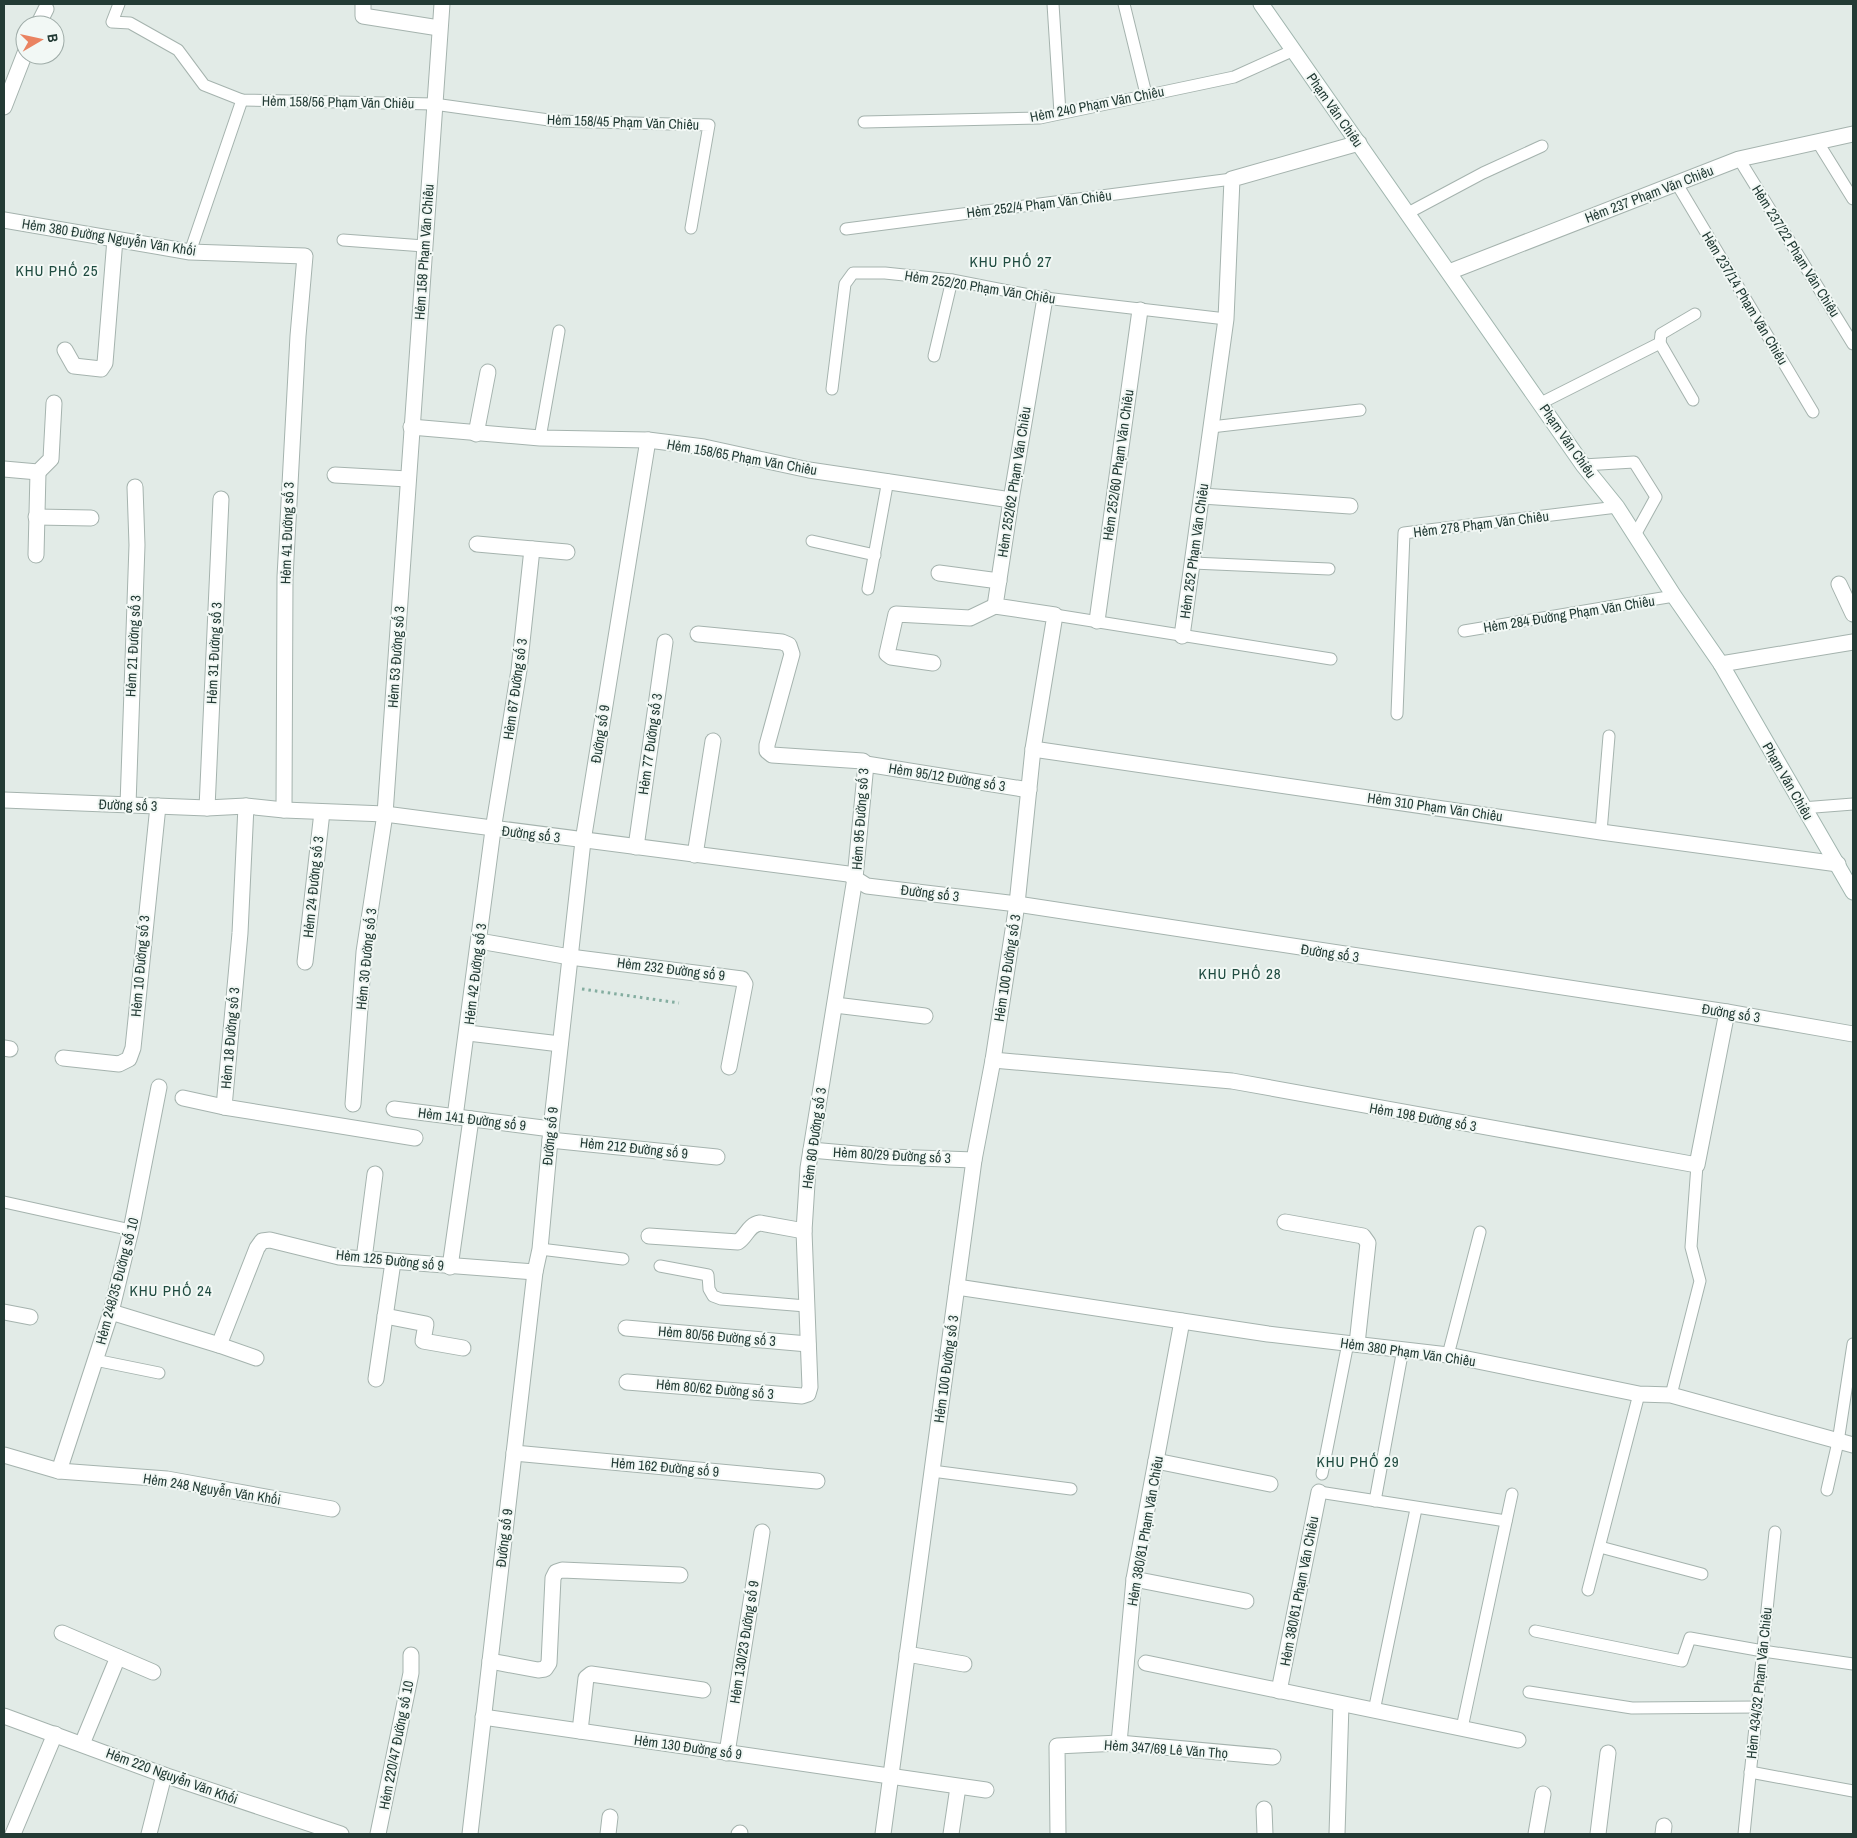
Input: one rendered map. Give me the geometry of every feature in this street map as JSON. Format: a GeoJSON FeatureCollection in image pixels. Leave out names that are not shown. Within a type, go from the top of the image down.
{"type":"FeatureCollection","features":[{"type":"Feature","properties":{"kind":"street"},"geometry":{"type":"LineString","coordinates":[[363,4],[363,16],[439,28]]}},
{"type":"Feature","properties":{"kind":"street","name":"Hẻm 158 Phạm Văn Chiêu"},"geometry":{"type":"LineString","coordinates":[[407,500],[442,4]]}},
{"type":"Feature","properties":{"kind":"street","name":"Phạm Văn Chiêu"},"geometry":{"type":"LineString","coordinates":[[1261,4],[1583,464],[1617,507],[1674,596],[1721,664],[1802,808],[1838,864],[1853,892]]}},
{"type":"Feature","properties":{"kind":"street"},"geometry":{"type":"LineString","coordinates":[[43,15],[46,9]]}},
{"type":"Feature","properties":{"kind":"street"},"geometry":{"type":"LineString","coordinates":[[4,107],[20,65]]}},
{"type":"Feature","properties":{"kind":"street","name":"Hẻm 237 Phạm Văn Chiêu"},"geometry":{"type":"LineString","coordinates":[[1449,272],[1739,159],[1853,134]]}},
{"type":"Feature","properties":{"kind":"street"},"geometry":{"type":"LineString","coordinates":[[1232,178],[1359,143]]}},
{"type":"Feature","properties":{"kind":"street","name":"Hẻm 252 Phạm Văn Chiêu"},"geometry":{"type":"LineString","coordinates":[[1182,636],[1226,319],[1232,178]]}},
{"type":"Feature","properties":{"kind":"street","name":"Hẻm 380 Đường Nguyễn Văn Khối"},"geometry":{"type":"LineString","coordinates":[[4,220],[190,252],[305,256]]}},
{"type":"Feature","properties":{"kind":"street"},"geometry":{"type":"LineString","coordinates":[[65,350],[74,366],[101,369],[105,363],[115,240]]}},
{"type":"Feature","properties":{"kind":"street","name":"Hẻm 41 Đường số 3"},"geometry":{"type":"LineString","coordinates":[[284,810],[285,577],[298,336],[305,256]]}},
{"type":"Feature","properties":{"kind":"street","name":"Hẻm 252/62 Phạm Văn Chiêu"},"geometry":{"type":"LineString","coordinates":[[995,606],[1010,500],[1045,298]]}},
{"type":"Feature","properties":{"kind":"street","name":"Hẻm 252/60 Phạm Văn Chiêu"},"geometry":{"type":"LineString","coordinates":[[1097,621],[1140,310]]}},
{"type":"Feature","properties":{"kind":"street"},"geometry":{"type":"LineString","coordinates":[[476,434],[488,372]]}},
{"type":"Feature","properties":{"kind":"street"},"geometry":{"type":"LineString","coordinates":[[36,555],[38,472],[51,459],[54,403]]}},
{"type":"Feature","properties":{"kind":"street","name":"Hẻm 158/65 Phạm Văn Chiêu"},"geometry":{"type":"LineString","coordinates":[[411,427],[540,438],[648,440],[704,447],[809,470],[888,480],[1010,500]]}},
{"type":"Feature","properties":{"kind":"street","name":"Đường số 9"},"geometry":{"type":"LineString","coordinates":[[470,1834],[535,1272],[540,1249],[550,1134],[583,841],[648,440]]}},
{"type":"Feature","properties":{"kind":"street"},"geometry":{"type":"LineString","coordinates":[[4,469],[38,472]]}},
{"type":"Feature","properties":{"kind":"street"},"geometry":{"type":"LineString","coordinates":[[335,475],[408,479]]}},
{"type":"Feature","properties":{"kind":"street","name":"Hẻm 21 Đường số 3"},"geometry":{"type":"LineString","coordinates":[[128,805],[137,545],[135,487]]}},
{"type":"Feature","properties":{"kind":"street"},"geometry":{"type":"LineString","coordinates":[[1202,496],[1350,506]]}},
{"type":"Feature","properties":{"kind":"street","name":"Hẻm 31 Đường số 3"},"geometry":{"type":"LineString","coordinates":[[207,808],[221,499]]}},
{"type":"Feature","properties":{"kind":"street","name":"Hẻm 53 Đường số 3"},"geometry":{"type":"LineString","coordinates":[[385,814],[407,500]]}},
{"type":"Feature","properties":{"kind":"street"},"geometry":{"type":"LineString","coordinates":[[36,517],[91,518]]}},
{"type":"Feature","properties":{"kind":"street"},"geometry":{"type":"LineString","coordinates":[[476,544],[567,552]]}},
{"type":"Feature","properties":{"kind":"street","name":"Hẻm 67 Đường số 3"},"geometry":{"type":"LineString","coordinates":[[493,830],[519,670],[532,549]]}},
{"type":"Feature","properties":{"kind":"street"},"geometry":{"type":"LineString","coordinates":[[939,574],[999,581]]}},
{"type":"Feature","properties":{"kind":"street"},"geometry":{"type":"LineString","coordinates":[[1839,584],[1853,614]]}},
{"type":"Feature","properties":{"kind":"street"},"geometry":{"type":"LineString","coordinates":[[933,663],[891,657],[888,654],[896,614],[970,618],[995,606],[1056,615],[1033,749],[1017,904]]}},
{"type":"Feature","properties":{"kind":"street","name":"Hẻm 95 Đường số 3"},"geometry":{"type":"LineString","coordinates":[[698,634],[782,642],[789,645],[792,654],[767,745],[767,751],[772,755],[863,761],[866,764],[855,878]]}},
{"type":"Feature","properties":{"kind":"street","name":"Hẻm 77 Đường số 3"},"geometry":{"type":"LineString","coordinates":[[636,848],[665,642]]}},
{"type":"Feature","properties":{"kind":"street"},"geometry":{"type":"LineString","coordinates":[[1721,664],[1853,642]]}},
{"type":"Feature","properties":{"kind":"street"},"geometry":{"type":"LineString","coordinates":[[695,855],[713,741]]}},
{"type":"Feature","properties":{"kind":"street","name":"Hẻm 310 Phạm Văn Chiêu"},"geometry":{"type":"LineString","coordinates":[[1033,749],[1601,832],[1838,864]]}},
{"type":"Feature","properties":{"kind":"street","name":"Hẻm 95/12 Đường số 3"},"geometry":{"type":"LineString","coordinates":[[866,764],[1029,790]]}},
{"type":"Feature","properties":{"kind":"street","name":"Đường số 3"},"geometry":{"type":"LineString","coordinates":[[4,800],[207,808],[246,806],[284,810],[385,814],[493,830],[848,874],[867,886],[1017,904],[1727,1012],[1853,1034]]}},
{"type":"Feature","properties":{"kind":"street","name":"Hẻm 10 Đường số 3"},"geometry":{"type":"LineString","coordinates":[[63,1058],[119,1064],[129,1059],[133,1048],[158,806]]}},
{"type":"Feature","properties":{"kind":"street","name":"Hẻm 18 Đường số 3"},"geometry":{"type":"LineString","coordinates":[[246,806],[240,933],[224,1107],[415,1138]]}},
{"type":"Feature","properties":{"kind":"street","name":"Hẻm 24 Đường số 3"},"geometry":{"type":"LineString","coordinates":[[305,962],[322,812]]}},
{"type":"Feature","properties":{"kind":"street","name":"Hẻm 30 Đường số 3"},"geometry":{"type":"LineString","coordinates":[[353,1104],[364,952],[385,814]]}},
{"type":"Feature","properties":{"kind":"street","name":"Hẻm 42 Đường số 3"},"geometry":{"type":"LineString","coordinates":[[455,1117],[468,1033],[493,830]]}},
{"type":"Feature","properties":{"kind":"street","name":"Hẻm 80 Đường số 3"},"geometry":{"type":"LineString","coordinates":[[802,1396],[808,1394],[810,1387],[804,1231],[811,1150],[855,878]]}},
{"type":"Feature","properties":{"kind":"street","name":"Hẻm 100 Đường số 3"},"geometry":{"type":"LineString","coordinates":[[883,1834],[974,1160],[993,1060],[1017,904]]}},
{"type":"Feature","properties":{"kind":"street"},"geometry":{"type":"LineString","coordinates":[[479,941],[570,957]]}},
{"type":"Feature","properties":{"kind":"street","name":"Hẻm 232 Đường số 9"},"geometry":{"type":"LineString","coordinates":[[570,957],[742,979],[745,984],[729,1067]]}},
{"type":"Feature","properties":{"kind":"street"},"geometry":{"type":"LineString","coordinates":[[835,1005],[925,1016]]}},
{"type":"Feature","properties":{"kind":"street"},"geometry":{"type":"LineString","coordinates":[[1697,1165],[1727,1012]]}},
{"type":"Feature","properties":{"kind":"street"},"geometry":{"type":"LineString","coordinates":[[468,1033],[560,1044]]}},
{"type":"Feature","properties":{"kind":"street","name":"Hẻm 198 Đường số 3"},"geometry":{"type":"LineString","coordinates":[[993,1060],[1232,1081],[1697,1165]]}},
{"type":"Feature","properties":{"kind":"street","name":"Hẻm 248/35 Đường số 10"},"geometry":{"type":"LineString","coordinates":[[59,1471],[111,1312],[131,1230],[159,1086]]}},
{"type":"Feature","properties":{"kind":"street"},"geometry":{"type":"LineString","coordinates":[[183,1098],[224,1107]]}},
{"type":"Feature","properties":{"kind":"street","name":"Hẻm 141 Đường số 9"},"geometry":{"type":"LineString","coordinates":[[394,1109],[471,1119],[550,1134]]}},
{"type":"Feature","properties":{"kind":"street"},"geometry":{"type":"LineString","coordinates":[[450,1266],[471,1119]]}},
{"type":"Feature","properties":{"kind":"street","name":"Hẻm 212 Đường số 9"},"geometry":{"type":"LineString","coordinates":[[550,1134],[717,1157]]}},
{"type":"Feature","properties":{"kind":"street","name":"Hẻm 80/29 Đường số 3"},"geometry":{"type":"LineString","coordinates":[[811,1150],[890,1157],[974,1160]]}},
{"type":"Feature","properties":{"kind":"street"},"geometry":{"type":"LineString","coordinates":[[364,1259],[375,1174]]}},
{"type":"Feature","properties":{"kind":"street"},"geometry":{"type":"LineString","coordinates":[[1285,1222],[1363,1236],[1368,1243],[1352,1344]]}},
{"type":"Feature","properties":{"kind":"street"},"geometry":{"type":"LineString","coordinates":[[649,1236],[738,1242],[744,1238],[748,1229],[754,1224],[760,1223],[804,1231]]}},
{"type":"Feature","properties":{"kind":"street","name":"Hẻm 125 Đường số 9"},"geometry":{"type":"LineString","coordinates":[[218,1345],[257,1248],[262,1241],[270,1240],[339,1257],[535,1272]]}},
{"type":"Feature","properties":{"kind":"street"},"geometry":{"type":"LineString","coordinates":[[376,1378],[393,1262]]}},
{"type":"Feature","properties":{"kind":"street","name":"Hẻm 380 Phạm Văn Chiêu"},"geometry":{"type":"LineString","coordinates":[[957,1287],[1182,1321],[1448,1355],[1639,1394],[1671,1394],[1853,1445]]}},
{"type":"Feature","properties":{"kind":"street"},"geometry":{"type":"LineString","coordinates":[[4,1312],[30,1317]]}},
{"type":"Feature","properties":{"kind":"street"},"geometry":{"type":"LineString","coordinates":[[111,1312],[256,1358]]}},
{"type":"Feature","properties":{"kind":"street"},"geometry":{"type":"LineString","coordinates":[[385,1316],[426,1324],[423,1341],[464,1348]]}},
{"type":"Feature","properties":{"kind":"street","name":"Hẻm 380/81 Phạm Văn Chiêu"},"geometry":{"type":"LineString","coordinates":[[1119,1743],[1134,1579],[1182,1321]]}},
{"type":"Feature","properties":{"kind":"street","name":"Hẻm 80/56 Đường số 3"},"geometry":{"type":"LineString","coordinates":[[626,1328],[808,1344]]}},
{"type":"Feature","properties":{"kind":"street","name":"Hẻm 80/62 Đường số 3"},"geometry":{"type":"LineString","coordinates":[[628,1382],[802,1396]]}},
{"type":"Feature","properties":{"kind":"street","name":"Hẻm 162 Đường số 9"},"geometry":{"type":"LineString","coordinates":[[514,1453],[817,1481]]}},
{"type":"Feature","properties":{"kind":"street","name":"Hẻm 248 Nguyễn Văn Khối"},"geometry":{"type":"LineString","coordinates":[[4,1455],[59,1471],[167,1479],[332,1509]]}},
{"type":"Feature","properties":{"kind":"street"},"geometry":{"type":"LineString","coordinates":[[1156,1461],[1270,1484]]}},
{"type":"Feature","properties":{"kind":"street","name":"Hẻm 380/61 Phạm Văn Chiêu"},"geometry":{"type":"LineString","coordinates":[[1279,1691],[1319,1492]]}},
{"type":"Feature","properties":{"kind":"street","name":"Hẻm 130/23 Đường số 9"},"geometry":{"type":"LineString","coordinates":[[727,1753],[762,1532]]}},
{"type":"Feature","properties":{"kind":"street"},"geometry":{"type":"LineString","coordinates":[[490,1660],[538,1670],[545,1669],[549,1663],[553,1578],[556,1572],[562,1570],[680,1575]]}},
{"type":"Feature","properties":{"kind":"street"},"geometry":{"type":"LineString","coordinates":[[1134,1579],[1246,1601]]}},
{"type":"Feature","properties":{"kind":"street"},"geometry":{"type":"LineString","coordinates":[[62,1633],[153,1672]]}},
{"type":"Feature","properties":{"kind":"street"},"geometry":{"type":"LineString","coordinates":[[907,1654],[964,1664]]}},
{"type":"Feature","properties":{"kind":"street","name":"Hẻm 220/47 Đường số 10"},"geometry":{"type":"LineString","coordinates":[[378,1834],[411,1673],[411,1655]]}},
{"type":"Feature","properties":{"kind":"street"},"geometry":{"type":"LineString","coordinates":[[82,1744],[118,1657]]}},
{"type":"Feature","properties":{"kind":"street"},"geometry":{"type":"LineString","coordinates":[[1146,1663],[1518,1740]]}},
{"type":"Feature","properties":{"kind":"street"},"geometry":{"type":"LineString","coordinates":[[580,1731],[586,1678],[590,1674],[703,1690]]}},
{"type":"Feature","properties":{"kind":"street"},"geometry":{"type":"LineString","coordinates":[[1337,1834],[1341,1704]]}},
{"type":"Feature","properties":{"kind":"street","name":"Hẻm 220 Nguyễn Văn Khối"},"geometry":{"type":"LineString","coordinates":[[4,1716],[164,1775],[341,1834]]}},
{"type":"Feature","properties":{"kind":"street","name":"Hẻm 130 Đường số 9"},"geometry":{"type":"LineString","coordinates":[[483,1717],[986,1790]]}},
{"type":"Feature","properties":{"kind":"street"},"geometry":{"type":"LineString","coordinates":[[13,1834],[55,1734]]}},
{"type":"Feature","properties":{"kind":"street","name":"Hẻm 347/69 Lê Văn Thọ"},"geometry":{"type":"LineString","coordinates":[[1058,1834],[1058,1746],[1119,1743],[1273,1757]]}},
{"type":"Feature","properties":{"kind":"street"},"geometry":{"type":"LineString","coordinates":[[1598,1834],[1608,1753]]}},
{"type":"Feature","properties":{"kind":"street"},"geometry":{"type":"LineString","coordinates":[[149,1834],[164,1775]]}},
{"type":"Feature","properties":{"kind":"street"},"geometry":{"type":"LineString","coordinates":[[951,1834],[958,1787]]}},
{"type":"Feature","properties":{"kind":"street"},"geometry":{"type":"LineString","coordinates":[[1536,1834],[1543,1794]]}},
{"type":"Feature","properties":{"kind":"street"},"geometry":{"type":"LineString","coordinates":[[1264,1809],[1265,1834]]}},
{"type":"Feature","properties":{"kind":"street"},"geometry":{"type":"LineString","coordinates":[[608,1834],[610,1817]]}},
{"type":"Feature","properties":{"kind":"lane"},"geometry":{"type":"LineString","coordinates":[[118,4],[112,22],[130,23],[178,50],[204,85],[242,100],[190,252]]}},
{"type":"Feature","properties":{"kind":"lane"},"geometry":{"type":"LineString","coordinates":[[1053,4],[1060,113]]}},
{"type":"Feature","properties":{"kind":"lane"},"geometry":{"type":"LineString","coordinates":[[1124,4],[1146,94]]}},
{"type":"Feature","properties":{"kind":"lane","name":"Hẻm 240 Phạm Văn Chiêu"},"geometry":{"type":"LineString","coordinates":[[864,122],[1040,118],[1146,94],[1234,77],[1294,50]]}},
{"type":"Feature","properties":{"kind":"lane","name":"Hẻm 158/56 Phạm Văn Chiêu"},"geometry":{"type":"LineString","coordinates":[[242,100],[434,104]]}},
{"type":"Feature","properties":{"kind":"lane","name":"Hẻm 158/45 Phạm Văn Chiêu"},"geometry":{"type":"LineString","coordinates":[[434,104],[556,121],[709,125],[691,228]]}},
{"type":"Feature","properties":{"kind":"lane"},"geometry":{"type":"LineString","coordinates":[[1817,141],[1853,199]]}},
{"type":"Feature","properties":{"kind":"lane"},"geometry":{"type":"LineString","coordinates":[[1408,213],[1483,173],[1542,146]]}},
{"type":"Feature","properties":{"kind":"lane","name":"Hẻm 237/22 Phạm Văn Chiêu"},"geometry":{"type":"LineString","coordinates":[[1739,159],[1853,344]]}},
{"type":"Feature","properties":{"kind":"lane","name":"Hẻm 252/4 Phạm Văn Chiêu"},"geometry":{"type":"LineString","coordinates":[[846,229],[1232,178]]}},
{"type":"Feature","properties":{"kind":"lane","name":"Hẻm 237/14 Phạm Văn Chiêu"},"geometry":{"type":"LineString","coordinates":[[1677,184],[1813,412]]}},
{"type":"Feature","properties":{"kind":"lane"},"geometry":{"type":"LineString","coordinates":[[343,240],[424,246]]}},
{"type":"Feature","properties":{"kind":"lane","name":"Hẻm 252/20 Phạm Văn Chiêu"},"geometry":{"type":"LineString","coordinates":[[832,389],[845,284],[853,273],[885,273],[952,280],[1045,298],[1226,319]]}},
{"type":"Feature","properties":{"kind":"lane"},"geometry":{"type":"LineString","coordinates":[[934,356],[952,280]]}},
{"type":"Feature","properties":{"kind":"lane"},"geometry":{"type":"LineString","coordinates":[[1693,400],[1660,343],[1661,334],[1695,314]]}},
{"type":"Feature","properties":{"kind":"lane"},"geometry":{"type":"LineString","coordinates":[[540,438],[559,331]]}},
{"type":"Feature","properties":{"kind":"lane"},"geometry":{"type":"LineString","coordinates":[[1541,403],[1660,343]]}},
{"type":"Feature","properties":{"kind":"lane"},"geometry":{"type":"LineString","coordinates":[[1211,427],[1360,410]]}},
{"type":"Feature","properties":{"kind":"lane"},"geometry":{"type":"LineString","coordinates":[[1583,464],[1634,462],[1656,497],[1635,535]]}},
{"type":"Feature","properties":{"kind":"lane"},"geometry":{"type":"LineString","coordinates":[[868,589],[888,480]]}},
{"type":"Feature","properties":{"kind":"lane","name":"Hẻm 278 Phạm Văn Chiêu"},"geometry":{"type":"LineString","coordinates":[[1397,714],[1404,533],[1617,507]]}},
{"type":"Feature","properties":{"kind":"lane"},"geometry":{"type":"LineString","coordinates":[[812,542],[875,555]]}},
{"type":"Feature","properties":{"kind":"lane"},"geometry":{"type":"LineString","coordinates":[[1193,563],[1329,569]]}},
{"type":"Feature","properties":{"kind":"lane","name":"Hẻm 284 Đường Phạm Văn Chiêu"},"geometry":{"type":"LineString","coordinates":[[1464,631],[1674,596]]}},
{"type":"Feature","properties":{"kind":"lane","name":"Hẻm 252 Phạm Văn Chiêu"},"geometry":{"type":"LineString","coordinates":[[1056,615],[1182,636]]}},
{"type":"Feature","properties":{"kind":"lane"},"geometry":{"type":"LineString","coordinates":[[1182,636],[1331,659]]}},
{"type":"Feature","properties":{"kind":"lane"},"geometry":{"type":"LineString","coordinates":[[1601,832],[1608,736]]}},
{"type":"Feature","properties":{"kind":"lane"},"geometry":{"type":"LineString","coordinates":[[1802,808],[1853,804]]}},
{"type":"Feature","properties":{"kind":"lane"},"geometry":{"type":"LineString","coordinates":[[1671,1394],[1700,1280],[1691,1247],[1697,1165]]}},
{"type":"Feature","properties":{"kind":"lane"},"geometry":{"type":"LineString","coordinates":[[4,1202],[131,1230]]}},
{"type":"Feature","properties":{"kind":"lane"},"geometry":{"type":"LineString","coordinates":[[1448,1355],[1480,1232]]}},
{"type":"Feature","properties":{"kind":"lane"},"geometry":{"type":"LineString","coordinates":[[540,1249],[623,1259]]}},
{"type":"Feature","properties":{"kind":"lane"},"geometry":{"type":"LineString","coordinates":[[660,1266],[708,1275],[709,1289],[713,1296],[806,1306]]}},
{"type":"Feature","properties":{"kind":"lane"},"geometry":{"type":"LineString","coordinates":[[1322,1474],[1352,1344]]}},
{"type":"Feature","properties":{"kind":"lane"},"geometry":{"type":"LineString","coordinates":[[1827,1490],[1838,1442],[1853,1344]]}},
{"type":"Feature","properties":{"kind":"lane"},"geometry":{"type":"LineString","coordinates":[[1374,1502],[1404,1349]]}},
{"type":"Feature","properties":{"kind":"lane"},"geometry":{"type":"LineString","coordinates":[[95,1360],[159,1373]]}},
{"type":"Feature","properties":{"kind":"lane"},"geometry":{"type":"LineString","coordinates":[[1588,1590],[1639,1394]]}},
{"type":"Feature","properties":{"kind":"lane"},"geometry":{"type":"LineString","coordinates":[[932,1471],[1071,1489]]}},
{"type":"Feature","properties":{"kind":"lane"},"geometry":{"type":"LineString","coordinates":[[1319,1492],[1416,1509],[1506,1521]]}},
{"type":"Feature","properties":{"kind":"lane"},"geometry":{"type":"LineString","coordinates":[[1462,1728],[1512,1494]]}},
{"type":"Feature","properties":{"kind":"lane"},"geometry":{"type":"LineString","coordinates":[[1374,1711],[1416,1509]]}},
{"type":"Feature","properties":{"kind":"lane","name":"Hẻm 434/32 Phạm Văn Chiêu"},"geometry":{"type":"LineString","coordinates":[[1744,1834],[1775,1532]]}},
{"type":"Feature","properties":{"kind":"lane"},"geometry":{"type":"LineString","coordinates":[[1600,1547],[1702,1574]]}},
{"type":"Feature","properties":{"kind":"lane"},"geometry":{"type":"LineString","coordinates":[[1535,1631],[1682,1661],[1690,1638],[1853,1664]]}},
{"type":"Feature","properties":{"kind":"lane"},"geometry":{"type":"LineString","coordinates":[[1529,1692],[1632,1708],[1757,1707]]}},
{"type":"Feature","properties":{"kind":"lane"},"geometry":{"type":"LineString","coordinates":[[1750,1772],[1853,1791]]}},
{"type":"Feature","properties":{"kind":"path"},"geometry":{"type":"LineString","coordinates":[[566,986],[679,1003]]}},
{"type":"Feature","properties":{"kind":"district","name":"KHU PHỐ 27"},"geometry":{"type":"Point","coordinates":[1011,262]}},
{"type":"Feature","properties":{"kind":"district","name":"KHU PHỐ 25"},"geometry":{"type":"Point","coordinates":[57,271]}},
{"type":"Feature","properties":{"kind":"district","name":"KHU PHỐ 28"},"geometry":{"type":"Point","coordinates":[1240,974]}},
{"type":"Feature","properties":{"kind":"district","name":"KHU PHỐ 24"},"geometry":{"type":"Point","coordinates":[171,1291]}},
{"type":"Feature","properties":{"kind":"district","name":"KHU PHỐ 29"},"geometry":{"type":"Point","coordinates":[1358,1462]}}]}
